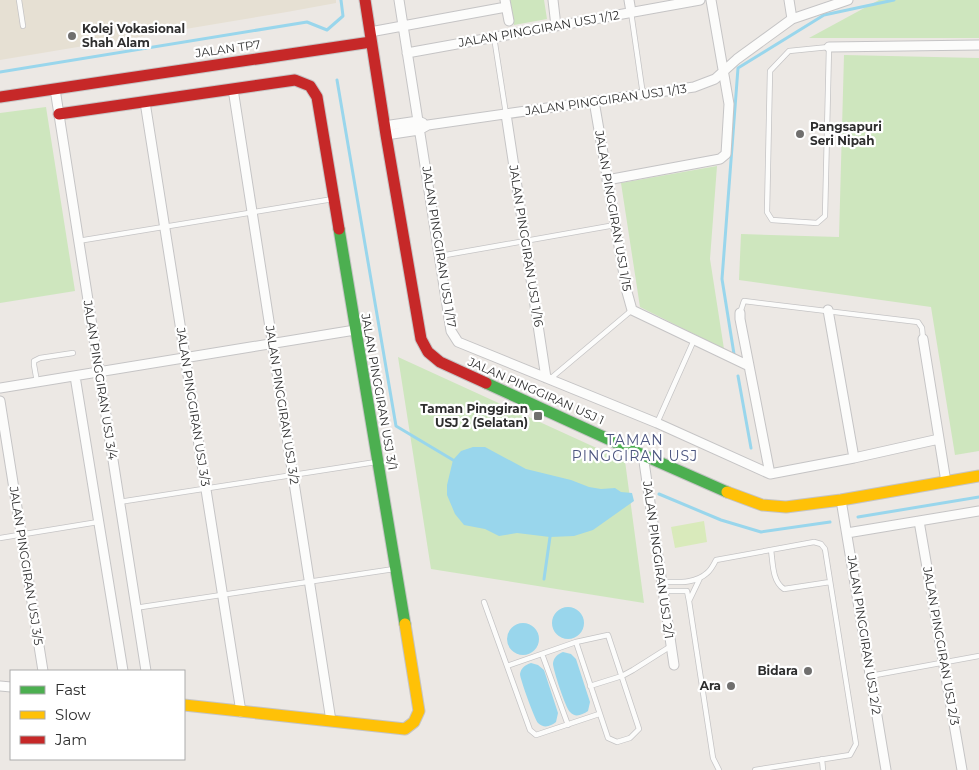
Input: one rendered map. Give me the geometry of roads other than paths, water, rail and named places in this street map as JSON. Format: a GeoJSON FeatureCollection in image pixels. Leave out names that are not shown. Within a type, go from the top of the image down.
{"type":"FeatureCollection","features":[{"type":"Feature","properties":{"kind":"street","name":"JALAN PINGGIRAN USJ 1"},"geometry":{"type":"LineString","coordinates":[[365,0],[421,339],[428,352],[440,362],[643,455],[740,498],[762,505],[786,507],[841,500],[979,476]]}},
{"type":"Feature","properties":{"kind":"street","name":"JALAN PINGGIRAN USJ 1/17"},"geometry":{"type":"LineString","coordinates":[[399,0],[452,331],[458,342],[657,423],[770,474]]}},
{"type":"Feature","properties":{"kind":"street"},"geometry":{"type":"LineString","coordinates":[[553,0],[556,26]]}},
{"type":"Feature","properties":{"kind":"street"},"geometry":{"type":"LineString","coordinates":[[630,0],[631,12]]}},
{"type":"Feature","properties":{"kind":"street","name":"JALAN PINGGIRAN USJ 1/12"},"geometry":{"type":"LineString","coordinates":[[407,53],[700,0]]}},
{"type":"Feature","properties":{"kind":"street"},"geometry":{"type":"LineString","coordinates":[[607,180],[720,159],[726,154],[729,104],[711,0]]}},
{"type":"Feature","properties":{"kind":"street"},"geometry":{"type":"LineString","coordinates":[[789,0],[792,19]]}},
{"type":"Feature","properties":{"kind":"street","name":"JALAN PINGGIRAN USJ 1/13"},"geometry":{"type":"LineString","coordinates":[[385,130],[694,87],[715,79],[737,59],[792,19],[848,0]]}},
{"type":"Feature","properties":{"kind":"street"},"geometry":{"type":"LineString","coordinates":[[371,37],[403,26],[506,4],[509,22]]}},
{"type":"Feature","properties":{"kind":"street","name":"JALAN TP7"},"geometry":{"type":"LineString","coordinates":[[0,97],[371,37]]}},
{"type":"Feature","properties":{"kind":"street"},"geometry":{"type":"LineString","coordinates":[[829,47],[979,45]]}},
{"type":"Feature","properties":{"kind":"street","name":"JALAN PINGGIRAN USJ 3/1"},"geometry":{"type":"LineString","coordinates":[[59,114],[295,80],[310,86],[317,97],[396,569],[419,711],[418,717],[406,729],[185,705]]}},
{"type":"Feature","properties":{"kind":"street","name":"JALAN PINGGIRAN USJ 3/4"},"geometry":{"type":"LineString","coordinates":[[55,89],[146,670]]}},
{"type":"Feature","properties":{"kind":"street","name":"JALAN PINGGIRAN USJ 3/2"},"geometry":{"type":"LineString","coordinates":[[233,89],[331,721]]}},
{"type":"Feature","properties":{"kind":"street","name":"JALAN PINGGIRAN USJ 1/15"},"geometry":{"type":"LineString","coordinates":[[594,101],[626,292],[632,310]]}},
{"type":"Feature","properties":{"kind":"street","name":"JALAN PINGGIRAN USJ 3/3"},"geometry":{"type":"LineString","coordinates":[[145,102],[241,712]]}},
{"type":"Feature","properties":{"kind":"street","name":"JALAN PINGGIRAN USJ 1/16"},"geometry":{"type":"LineString","coordinates":[[506,114],[547,379]]}},
{"type":"Feature","properties":{"kind":"street"},"geometry":{"type":"LineString","coordinates":[[632,310],[749,366]]}},
{"type":"Feature","properties":{"kind":"street"},"geometry":{"type":"LineString","coordinates":[[828,310],[854,458]]}},
{"type":"Feature","properties":{"kind":"street"},"geometry":{"type":"LineString","coordinates":[[740,313],[770,474],[939,439]]}},
{"type":"Feature","properties":{"kind":"street"},"geometry":{"type":"LineString","coordinates":[[0,388],[355,330]]}},
{"type":"Feature","properties":{"kind":"street"},"geometry":{"type":"LineString","coordinates":[[923,339],[946,482]]}},
{"type":"Feature","properties":{"kind":"street","name":"JALAN PINGGIRAN USJ 3/4"},"geometry":{"type":"LineString","coordinates":[[75,376],[122,670]]}},
{"type":"Feature","properties":{"kind":"street","name":"JALAN PINGGIRAN USJ 3/5"},"geometry":{"type":"LineString","coordinates":[[0,401],[44,670]]}},
{"type":"Feature","properties":{"kind":"street","name":"JALAN PINGGIRAN USJ 2/1"},"geometry":{"type":"LineString","coordinates":[[643,455],[674,665]]}},
{"type":"Feature","properties":{"kind":"street","name":"JALAN PINGGIRAN USJ 2/2"},"geometry":{"type":"LineString","coordinates":[[841,500],[886,770]]}},
{"type":"Feature","properties":{"kind":"street"},"geometry":{"type":"LineString","coordinates":[[847,533],[979,512]]}},
{"type":"Feature","properties":{"kind":"street","name":"JALAN PINGGIRAN USJ 2/3"},"geometry":{"type":"LineString","coordinates":[[920,521],[962,770]]}},
{"type":"Feature","properties":{"kind":"lane"},"geometry":{"type":"LineString","coordinates":[[19,0],[23,26]]}},
{"type":"Feature","properties":{"kind":"lane"},"geometry":{"type":"LineString","coordinates":[[631,12],[643,94]]}},
{"type":"Feature","properties":{"kind":"lane"},"geometry":{"type":"LineString","coordinates":[[494,37],[506,114]]}},
{"type":"Feature","properties":{"kind":"lane"},"geometry":{"type":"LineString","coordinates":[[829,47],[825,216],[816,223],[772,220],[767,212],[770,71],[789,51],[829,47]]}},
{"type":"Feature","properties":{"kind":"lane"},"geometry":{"type":"LineString","coordinates":[[78,241],[334,199]]}},
{"type":"Feature","properties":{"kind":"lane"},"geometry":{"type":"LineString","coordinates":[[440,256],[615,225]]}},
{"type":"Feature","properties":{"kind":"lane"},"geometry":{"type":"LineString","coordinates":[[740,313],[744,301],[918,322],[922,328],[923,339]]}},
{"type":"Feature","properties":{"kind":"lane"},"geometry":{"type":"LineString","coordinates":[[547,379],[632,310]]}},
{"type":"Feature","properties":{"kind":"lane"},"geometry":{"type":"LineString","coordinates":[[657,423],[694,340]]}},
{"type":"Feature","properties":{"kind":"lane"},"geometry":{"type":"LineString","coordinates":[[37,382],[34,360],[73,353]]}},
{"type":"Feature","properties":{"kind":"lane"},"geometry":{"type":"LineString","coordinates":[[119,502],[377,462]]}},
{"type":"Feature","properties":{"kind":"lane"},"geometry":{"type":"LineString","coordinates":[[0,538],[98,522]]}},
{"type":"Feature","properties":{"kind":"lane"},"geometry":{"type":"LineString","coordinates":[[662,586],[691,582],[700,578],[708,572],[716,560],[814,542],[821,544],[825,549],[856,744],[850,754],[755,770]]}},
{"type":"Feature","properties":{"kind":"lane"},"geometry":{"type":"LineString","coordinates":[[771,550],[775,577],[778,586],[784,590],[830,582]]}},
{"type":"Feature","properties":{"kind":"lane"},"geometry":{"type":"LineString","coordinates":[[135,608],[396,569]]}},
{"type":"Feature","properties":{"kind":"lane"},"geometry":{"type":"LineString","coordinates":[[689,601],[700,578]]}},
{"type":"Feature","properties":{"kind":"lane"},"geometry":{"type":"LineString","coordinates":[[662,586],[687,591],[713,758],[719,770]]}},
{"type":"Feature","properties":{"kind":"lane"},"geometry":{"type":"LineString","coordinates":[[484,602],[530,730],[536,735],[600,714]]}},
{"type":"Feature","properties":{"kind":"lane"},"geometry":{"type":"LineString","coordinates":[[507,666],[576,642],[608,635],[639,729],[630,738],[617,742],[608,738],[576,642]]}},
{"type":"Feature","properties":{"kind":"lane"},"geometry":{"type":"LineString","coordinates":[[590,686],[622,676],[671,646]]}},
{"type":"Feature","properties":{"kind":"lane"},"geometry":{"type":"LineString","coordinates":[[542,654],[568,725]]}},
{"type":"Feature","properties":{"kind":"lane"},"geometry":{"type":"LineString","coordinates":[[870,676],[979,656]]}},
{"type":"Feature","properties":{"kind":"lane"},"geometry":{"type":"LineString","coordinates":[[822,759],[823,770]]}},
{"type":"Feature","properties":{"kind":"water"},"geometry":{"type":"Polygon","coordinates":[[[473,447],[485,447],[526,469],[571,480],[589,487],[601,489],[615,488],[621,492],[632,493],[634,501],[593,530],[574,536],[550,537],[517,533],[499,536],[485,529],[464,525],[455,514],[447,495],[447,485],[453,460],[461,451],[473,447]]]}},
{"type":"Feature","properties":{"kind":"water"},"geometry":{"type":"Polygon","coordinates":[[[568,607],[574,608],[579,612],[583,617],[583,629],[579,634],[574,638],[568,639],[562,638],[557,634],[553,629],[552,623],[553,617],[557,612],[562,608],[568,607]]]}},
{"type":"Feature","properties":{"kind":"water"},"geometry":{"type":"Polygon","coordinates":[[[523,623],[529,624],[534,628],[538,633],[538,645],[534,650],[529,654],[523,655],[517,654],[512,650],[508,645],[507,639],[508,633],[512,628],[517,624],[523,623]]]}},
{"type":"Feature","properties":{"kind":"water"},"geometry":{"type":"Polygon","coordinates":[[[563,652],[571,654],[576,659],[590,702],[588,711],[581,715],[574,715],[568,709],[555,672],[554,659],[563,652]]]}},
{"type":"Feature","properties":{"kind":"water"},"geometry":{"type":"Polygon","coordinates":[[[531,663],[538,665],[544,670],[558,713],[556,722],[550,726],[543,726],[538,723],[522,683],[521,670],[531,663]]]}},
{"type":"Feature","properties":{"kind":"waterway"},"geometry":{"type":"LineString","coordinates":[[0,72],[307,22],[327,30],[343,16],[341,0]]}},
{"type":"Feature","properties":{"kind":"waterway"},"geometry":{"type":"LineString","coordinates":[[734,354],[722,279],[738,68],[824,15],[894,0]]}},
{"type":"Feature","properties":{"kind":"waterway"},"geometry":{"type":"LineString","coordinates":[[337,80],[396,426],[453,460]]}},
{"type":"Feature","properties":{"kind":"waterway"},"geometry":{"type":"LineString","coordinates":[[738,376],[751,448]]}},
{"type":"Feature","properties":{"kind":"waterway"},"geometry":{"type":"LineString","coordinates":[[659,494],[721,520],[761,532],[830,522]]}},
{"type":"Feature","properties":{"kind":"waterway"},"geometry":{"type":"LineString","coordinates":[[858,517],[979,497]]}},
{"type":"Feature","properties":{"kind":"waterway"},"geometry":{"type":"LineString","coordinates":[[544,579],[550,537]]}},
{"type":"Feature","properties":{"kind":"place","name":"Kolej Vokasional Shah Alam"},"geometry":{"type":"Point","coordinates":[72,36]}},
{"type":"Feature","properties":{"kind":"place","name":"Pangsapuri Seri Nipah"},"geometry":{"type":"Point","coordinates":[800,134]}},
{"type":"Feature","properties":{"kind":"place","name":"Taman Pinggiran USJ 2 (Selatan)"},"geometry":{"type":"Point","coordinates":[538,416]}},
{"type":"Feature","properties":{"kind":"place","name":"Bidara"},"geometry":{"type":"Point","coordinates":[808,671]}},
{"type":"Feature","properties":{"kind":"place","name":"Ara"},"geometry":{"type":"Point","coordinates":[731,686]}},
{"type":"Feature","properties":{"kind":"district","name":"TAMAN PINGGIRAN USJ"},"geometry":{"type":"Point","coordinates":[635,448]}}]}
